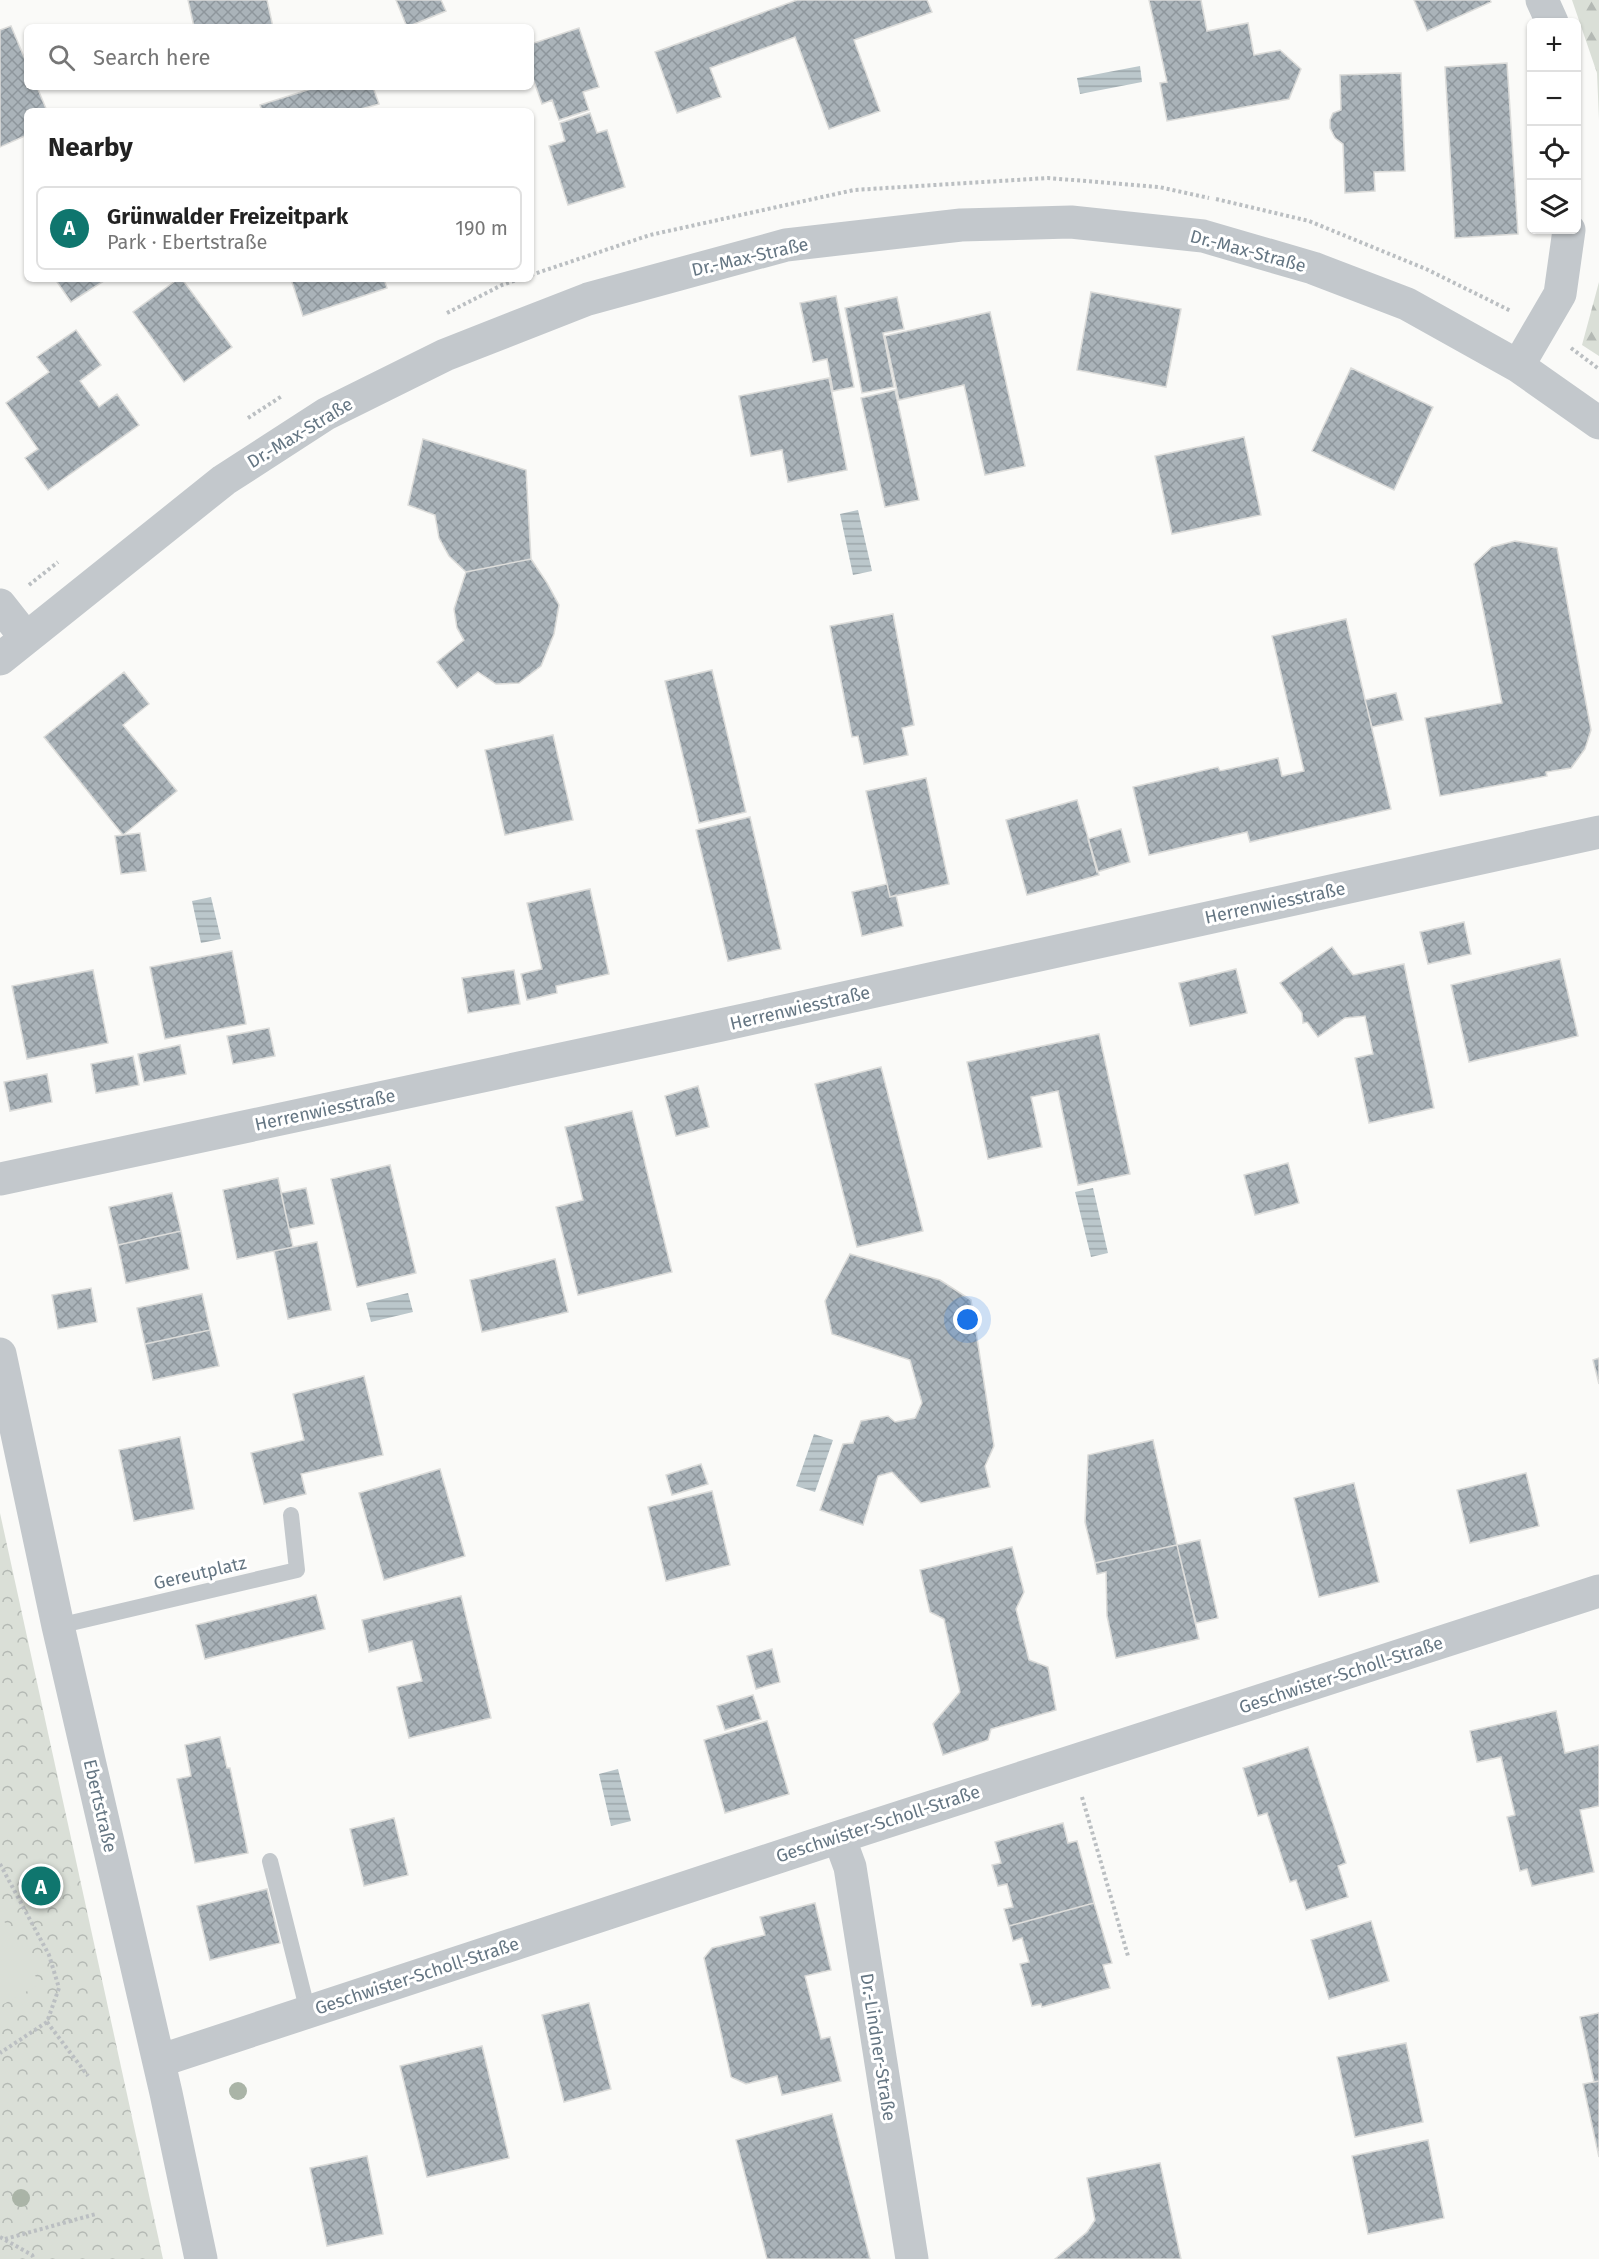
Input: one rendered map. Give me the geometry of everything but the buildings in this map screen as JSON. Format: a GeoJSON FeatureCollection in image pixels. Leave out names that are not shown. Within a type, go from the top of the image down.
{"type":"FeatureCollection","features":[{"type":"Feature","properties":{"kind":"street"},"geometry":{"type":"LineString","coordinates":[[1542,0],[1550,18]]}},
{"type":"Feature","properties":{"kind":"street","name":"Dr.-Max-Straße"},"geometry":{"type":"LineString","coordinates":[[0,659],[224,480],[326,414],[445,355],[588,299],[786,245],[962,225],[1071,222],[1203,236],[1313,268],[1407,304],[1518,366],[1599,423]]}},
{"type":"Feature","properties":{"kind":"street"},"geometry":{"type":"LineString","coordinates":[[1518,366],[1560,294],[1568,234]]}},
{"type":"Feature","properties":{"kind":"street"},"geometry":{"type":"LineString","coordinates":[[0,604],[26,638]]}},
{"type":"Feature","properties":{"kind":"street","name":"Herrenwiesstraße"},"geometry":{"type":"LineString","coordinates":[[0,1179],[732,1023],[1599,832]]}},
{"type":"Feature","properties":{"kind":"street","name":"Ebertstraße"},"geometry":{"type":"LineString","coordinates":[[0,1354],[58,1626],[159,2061],[201,2259]]}},
{"type":"Feature","properties":{"kind":"street","name":"Geschwister-Scholl-Straße"},"geometry":{"type":"LineString","coordinates":[[159,2061],[839,1837],[1599,1591]]}},
{"type":"Feature","properties":{"kind":"street","name":"Dr.-Lindner-Straße"},"geometry":{"type":"LineString","coordinates":[[839,1837],[850,1867],[912,2259]]}},
{"type":"Feature","properties":{"kind":"lane","name":"Gereutplatz"},"geometry":{"type":"LineString","coordinates":[[58,1626],[297,1570],[291,1515]]}},
{"type":"Feature","properties":{"kind":"lane"},"geometry":{"type":"LineString","coordinates":[[270,1861],[308,2012]]}},
{"type":"Feature","properties":{"kind":"path"},"geometry":{"type":"LineString","coordinates":[[1072,1761],[1128,1956]]}},
{"type":"Feature","properties":{"kind":"path"},"geometry":{"type":"LineString","coordinates":[[0,1864],[49,1955],[59,1988],[47,2022],[0,2053]]}},
{"type":"Feature","properties":{"kind":"path"},"geometry":{"type":"LineString","coordinates":[[47,2022],[88,2076]]}},
{"type":"Feature","properties":{"kind":"path"},"geometry":{"type":"LineString","coordinates":[[5,2239],[96,2214]]}},
{"type":"Feature","properties":{"kind":"path"},"geometry":{"type":"LineString","coordinates":[[0,2237],[32,2255],[34,2259]]}},
{"type":"Feature","properties":{"kind":"green space"},"geometry":{"type":"Polygon","coordinates":[[[1572,0],[1599,0],[1599,120],[1597,73],[1581,26],[1581,18],[1578,18],[1572,0]]]}},
{"type":"Feature","properties":{"kind":"green space"},"geometry":{"type":"Polygon","coordinates":[[[1599,282],[1599,356],[1582,345],[1599,282]]]}},
{"type":"Feature","properties":{"kind":"green space"},"geometry":{"type":"Polygon","coordinates":[[[0,1513],[163,2259],[0,2259],[0,1513]]]}},
{"type":"Feature","properties":{"kind":"green space"},"geometry":{"type":"Polygon","coordinates":[[[0,1914],[40,1984],[0,2006],[0,1914]]]}},
{"type":"Feature","properties":{"kind":"shaded area"},"geometry":{"type":"Polygon","coordinates":[[[1140,66],[1142,82],[1080,94],[1077,78],[1140,66]]]}},
{"type":"Feature","properties":{"kind":"shaded area"},"geometry":{"type":"Polygon","coordinates":[[[858,510],[872,571],[853,575],[840,514],[858,510]]]}},
{"type":"Feature","properties":{"kind":"shaded area"},"geometry":{"type":"Polygon","coordinates":[[[211,897],[221,939],[201,943],[192,901],[211,897]]]}},
{"type":"Feature","properties":{"kind":"shaded area"},"geometry":{"type":"Polygon","coordinates":[[[1093,1188],[1108,1253],[1091,1257],[1075,1192],[1093,1188]]]}},
{"type":"Feature","properties":{"kind":"shaded area"},"geometry":{"type":"Polygon","coordinates":[[[408,1293],[413,1312],[371,1322],[366,1303],[408,1293]]]}},
{"type":"Feature","properties":{"kind":"shaded area"},"geometry":{"type":"Polygon","coordinates":[[[814,1434],[833,1440],[815,1492],[796,1486],[814,1434]]]}},
{"type":"Feature","properties":{"kind":"shaded area"},"geometry":{"type":"Polygon","coordinates":[[[618,1769],[631,1821],[611,1826],[599,1774],[618,1769]]]}},
{"type":"Feature","properties":{"kind":"place","name":"Grünwalder Freizeitpark"},"geometry":{"type":"Point","coordinates":[41,1886]}}]}
